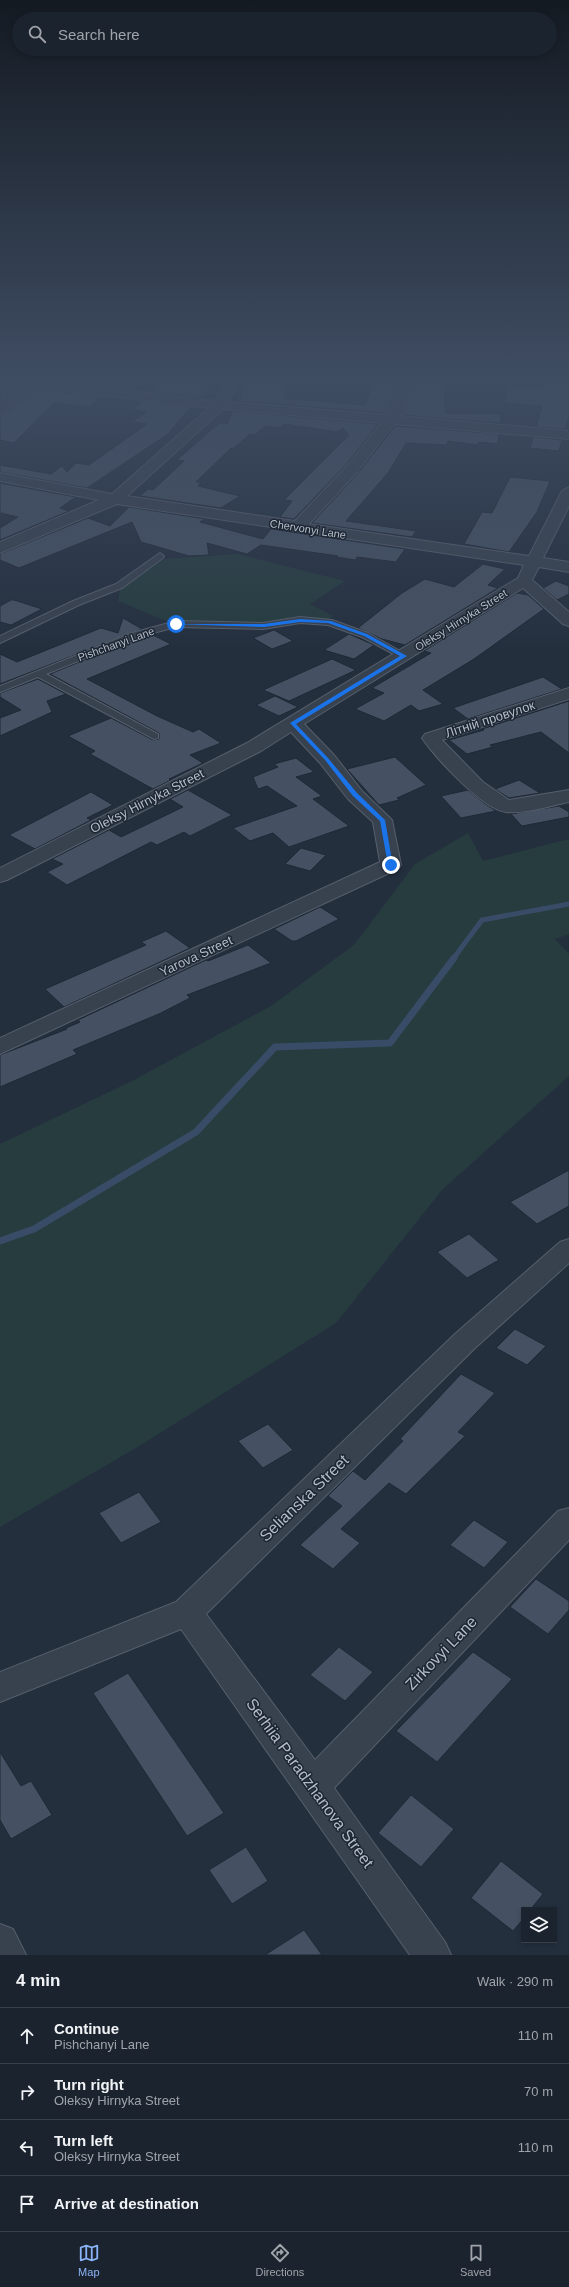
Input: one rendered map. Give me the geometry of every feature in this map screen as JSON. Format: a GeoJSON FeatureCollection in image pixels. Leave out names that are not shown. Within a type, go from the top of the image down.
{"type":"FeatureCollection","features":[{"type":"Feature","properties":{"kind":"street"},"geometry":{"type":"LineString","coordinates":[[0,548],[115,499],[149,468]]}},
{"type":"Feature","properties":{"kind":"street"},"geometry":{"type":"LineString","coordinates":[[298,527],[353,468]]}},
{"type":"Feature","properties":{"kind":"street","name":"Chervonyi Lane"},"geometry":{"type":"LineString","coordinates":[[0,477],[115,499],[533,563],[569,567]]}},
{"type":"Feature","properties":{"kind":"street"},"geometry":{"type":"LineString","coordinates":[[569,491],[524,581],[569,621]]}},
{"type":"Feature","properties":{"kind":"street","name":"Oleksy Hirnyka Street"},"geometry":{"type":"LineString","coordinates":[[0,876],[247,750],[404,656],[524,581]]}},
{"type":"Feature","properties":{"kind":"street","name":"Літній провулок"},"geometry":{"type":"LineString","coordinates":[[569,693],[431,738],[444,754],[476,786],[505,806],[518,806],[569,796]]}},
{"type":"Feature","properties":{"kind":"street","name":"Yarova Street"},"geometry":{"type":"LineString","coordinates":[[0,1047],[391,865],[382,820],[355,795],[326,759],[293,723]]}},
{"type":"Feature","properties":{"kind":"street","name":"Selianska Street"},"geometry":{"type":"LineString","coordinates":[[0,1687],[187,1612],[465,1341],[569,1248]]}},
{"type":"Feature","properties":{"kind":"street","name":"Zirkovyi Lane"},"geometry":{"type":"LineString","coordinates":[[314,1786],[569,1520]]}},
{"type":"Feature","properties":{"kind":"street","name":"Serhiia Paradzhanova Street"},"geometry":{"type":"LineString","coordinates":[[187,1612],[314,1786],[432,1955]]}},
{"type":"Feature","properties":{"kind":"street"},"geometry":{"type":"LineString","coordinates":[[0,1942],[7,1955]]}},
{"type":"Feature","properties":{"kind":"lane"},"geometry":{"type":"LineString","coordinates":[[0,640],[76,603],[119,586],[160,556]]}},
{"type":"Feature","properties":{"kind":"lane","name":"Pishchanyi Lane"},"geometry":{"type":"LineString","coordinates":[[0,689],[135,635],[176,624],[264,626],[300,620],[329,622],[366,635],[404,656]]}},
{"type":"Feature","properties":{"kind":"lane"},"geometry":{"type":"LineString","coordinates":[[39,674],[154,736]]}},
{"type":"Feature","properties":{"kind":"green space"},"geometry":{"type":"Polygon","coordinates":[[[237,554],[345,581],[310,604],[333,616],[327,620],[299,618],[266,622],[166,621],[118,601],[120,589],[165,559],[237,554]]]}},
{"type":"Feature","properties":{"kind":"green space"},"geometry":{"type":"Polygon","coordinates":[[[468,833],[483,861],[569,839],[569,934],[555,939],[569,954],[569,1076],[442,1190],[336,1323],[136,1448],[0,1527],[0,1144],[132,1081],[271,1006],[354,945],[415,864],[468,833]]]}},
{"type":"Feature","properties":{"kind":"building"},"geometry":{"type":"Polygon","coordinates":[[[0,468],[18,468],[51,474],[59,468],[64,468],[67,472],[71,468],[117,468],[87,488],[0,472],[0,468]]]}},
{"type":"Feature","properties":{"kind":"building"},"geometry":{"type":"Polygon","coordinates":[[[176,468],[210,468],[196,482],[201,482],[198,486],[240,496],[221,508],[140,496],[148,489],[153,490],[176,468]]]}},
{"type":"Feature","properties":{"kind":"building"},"geometry":{"type":"Polygon","coordinates":[[[316,468],[343,468],[294,519],[280,517],[292,501],[284,500],[316,468]]]}},
{"type":"Feature","properties":{"kind":"building"},"geometry":{"type":"Polygon","coordinates":[[[362,468],[391,468],[346,521],[416,531],[412,537],[312,523],[362,468]]]}},
{"type":"Feature","properties":{"kind":"building"},"geometry":{"type":"Polygon","coordinates":[[[510,477],[550,481],[537,512],[509,552],[464,544],[482,512],[492,513],[510,477]]]}},
{"type":"Feature","properties":{"kind":"building"},"geometry":{"type":"Polygon","coordinates":[[[0,483],[76,497],[60,508],[69,511],[0,540],[0,528],[18,517],[0,513],[0,483]]]}},
{"type":"Feature","properties":{"kind":"building"},"geometry":{"type":"Polygon","coordinates":[[[129,507],[205,519],[200,522],[263,539],[271,529],[405,549],[396,562],[357,557],[355,560],[337,557],[338,556],[261,545],[247,554],[207,543],[209,555],[189,556],[141,542],[132,522],[19,568],[0,560],[0,554],[88,518],[110,526],[129,507]]]}},
{"type":"Feature","properties":{"kind":"building"},"geometry":{"type":"Polygon","coordinates":[[[483,564],[505,569],[488,585],[498,588],[405,645],[382,639],[358,628],[402,593],[425,579],[454,587],[483,564]]]}},
{"type":"Feature","properties":{"kind":"building"},"geometry":{"type":"Polygon","coordinates":[[[556,581],[569,586],[569,594],[557,600],[543,588],[556,581]]]}},
{"type":"Feature","properties":{"kind":"building"},"geometry":{"type":"Polygon","coordinates":[[[517,593],[528,595],[544,609],[474,659],[423,690],[443,704],[419,711],[411,705],[384,721],[355,709],[384,693],[372,688],[431,653],[424,651],[517,593]]]}},
{"type":"Feature","properties":{"kind":"building"},"geometry":{"type":"Polygon","coordinates":[[[11,600],[42,609],[11,625],[0,622],[0,606],[11,600]]]}},
{"type":"Feature","properties":{"kind":"building"},"geometry":{"type":"Polygon","coordinates":[[[123,618],[142,629],[0,684],[0,654],[17,662],[101,628],[118,633],[123,618]]]}},
{"type":"Feature","properties":{"kind":"building"},"geometry":{"type":"Polygon","coordinates":[[[274,630],[293,641],[272,649],[253,638],[274,630]]]}},
{"type":"Feature","properties":{"kind":"building"},"geometry":{"type":"Polygon","coordinates":[[[349,634],[374,645],[354,659],[324,650],[349,634]]]}},
{"type":"Feature","properties":{"kind":"building"},"geometry":{"type":"Polygon","coordinates":[[[153,635],[171,644],[87,679],[157,716],[193,732],[199,729],[221,743],[190,755],[203,763],[169,779],[171,780],[153,789],[90,754],[95,751],[68,736],[111,718],[153,740],[159,739],[159,733],[50,674],[138,638],[153,635]]]}},
{"type":"Feature","properties":{"kind":"building"},"geometry":{"type":"Polygon","coordinates":[[[332,659],[356,670],[289,701],[263,690],[332,659]]]}},
{"type":"Feature","properties":{"kind":"building"},"geometry":{"type":"Polygon","coordinates":[[[543,677],[562,689],[468,719],[453,708],[543,677]]]}},
{"type":"Feature","properties":{"kind":"building"},"geometry":{"type":"Polygon","coordinates":[[[38,679],[66,694],[47,701],[52,712],[0,736],[0,718],[21,710],[0,697],[0,693],[38,679]]]}},
{"type":"Feature","properties":{"kind":"building"},"geometry":{"type":"Polygon","coordinates":[[[275,696],[298,707],[279,716],[256,705],[275,696]]]}},
{"type":"Feature","properties":{"kind":"building"},"geometry":{"type":"Polygon","coordinates":[[[569,701],[569,753],[541,732],[490,745],[493,747],[467,754],[449,740],[484,730],[482,729],[569,701]]]}},
{"type":"Feature","properties":{"kind":"building"},"geometry":{"type":"Polygon","coordinates":[[[395,757],[426,785],[397,798],[399,800],[379,805],[347,769],[395,757]]]}},
{"type":"Feature","properties":{"kind":"building"},"geometry":{"type":"Polygon","coordinates":[[[296,758],[314,772],[296,777],[322,796],[313,799],[349,826],[289,847],[273,833],[250,841],[233,828],[297,806],[267,786],[258,789],[253,777],[278,767],[274,764],[296,758]]]}},
{"type":"Feature","properties":{"kind":"building"},"geometry":{"type":"Polygon","coordinates":[[[519,780],[540,793],[509,798],[495,789],[519,780]]]}},
{"type":"Feature","properties":{"kind":"building"},"geometry":{"type":"Polygon","coordinates":[[[188,790],[232,815],[190,836],[184,832],[157,845],[151,842],[67,885],[47,872],[63,864],[52,859],[109,830],[121,837],[183,807],[170,799],[188,790]]]}},
{"type":"Feature","properties":{"kind":"building"},"geometry":{"type":"Polygon","coordinates":[[[468,790],[496,811],[461,818],[441,796],[468,790]]]}},
{"type":"Feature","properties":{"kind":"building"},"geometry":{"type":"Polygon","coordinates":[[[91,792],[113,805],[87,818],[91,820],[35,849],[9,835],[91,792]]]}},
{"type":"Feature","properties":{"kind":"building"},"geometry":{"type":"Polygon","coordinates":[[[559,806],[569,812],[569,817],[522,826],[511,814],[559,806]]]}},
{"type":"Feature","properties":{"kind":"building"},"geometry":{"type":"Polygon","coordinates":[[[301,848],[326,855],[310,871],[285,864],[301,848]]]}},
{"type":"Feature","properties":{"kind":"building"},"geometry":{"type":"Polygon","coordinates":[[[320,907],[339,919],[296,941],[292,941],[274,929],[320,907]]]}},
{"type":"Feature","properties":{"kind":"building"},"geometry":{"type":"Polygon","coordinates":[[[166,931],[190,948],[64,1007],[45,989],[146,945],[141,942],[166,931]]]}},
{"type":"Feature","properties":{"kind":"building"},"geometry":{"type":"Polygon","coordinates":[[[248,945],[271,963],[187,995],[190,998],[161,1013],[73,1050],[77,1054],[0,1087],[0,1055],[67,1029],[66,1028],[80,1022],[78,1020],[206,960],[208,961],[248,945]]]}},
{"type":"Feature","properties":{"kind":"building"},"geometry":{"type":"Polygon","coordinates":[[[569,1170],[569,1206],[537,1224],[510,1202],[569,1170]]]}},
{"type":"Feature","properties":{"kind":"building"},"geometry":{"type":"Polygon","coordinates":[[[469,1234],[499,1260],[467,1278],[437,1252],[469,1234]]]}},
{"type":"Feature","properties":{"kind":"building"},"geometry":{"type":"Polygon","coordinates":[[[515,1329],[546,1346],[527,1365],[496,1348],[515,1329]]]}},
{"type":"Feature","properties":{"kind":"building"},"geometry":{"type":"Polygon","coordinates":[[[461,1374],[495,1393],[458,1432],[465,1436],[406,1494],[389,1483],[341,1529],[360,1543],[333,1569],[300,1545],[342,1506],[328,1496],[353,1471],[365,1480],[403,1441],[400,1439],[461,1374]]]}},
{"type":"Feature","properties":{"kind":"building"},"geometry":{"type":"Polygon","coordinates":[[[268,1424],[293,1450],[263,1468],[238,1441],[268,1424]]]}},
{"type":"Feature","properties":{"kind":"building"},"geometry":{"type":"Polygon","coordinates":[[[139,1492],[161,1522],[121,1543],[99,1513],[139,1492]]]}},
{"type":"Feature","properties":{"kind":"building"},"geometry":{"type":"Polygon","coordinates":[[[474,1520],[508,1542],[484,1568],[450,1545],[474,1520]]]}},
{"type":"Feature","properties":{"kind":"building"},"geometry":{"type":"Polygon","coordinates":[[[536,1579],[569,1601],[569,1610],[548,1634],[510,1607],[536,1579]]]}},
{"type":"Feature","properties":{"kind":"building"},"geometry":{"type":"Polygon","coordinates":[[[339,1647],[373,1672],[345,1701],[310,1675],[339,1647]]]}},
{"type":"Feature","properties":{"kind":"building"},"geometry":{"type":"Polygon","coordinates":[[[473,1652],[512,1679],[437,1762],[396,1731],[473,1652]]]}},
{"type":"Feature","properties":{"kind":"building"},"geometry":{"type":"Polygon","coordinates":[[[128,1673],[224,1813],[187,1836],[93,1693],[128,1673]]]}},
{"type":"Feature","properties":{"kind":"building"},"geometry":{"type":"Polygon","coordinates":[[[0,1752],[21,1786],[31,1781],[52,1815],[11,1839],[0,1820],[0,1752]]]}},
{"type":"Feature","properties":{"kind":"building"},"geometry":{"type":"Polygon","coordinates":[[[411,1795],[454,1829],[421,1867],[378,1833],[411,1795]]]}},
{"type":"Feature","properties":{"kind":"building"},"geometry":{"type":"Polygon","coordinates":[[[246,1847],[268,1881],[232,1904],[209,1870],[246,1847]]]}},
{"type":"Feature","properties":{"kind":"building"},"geometry":{"type":"Polygon","coordinates":[[[501,1861],[543,1894],[532,1907],[521,1907],[521,1922],[513,1931],[471,1898],[501,1861]]]}},
{"type":"Feature","properties":{"kind":"building"},"geometry":{"type":"Polygon","coordinates":[[[304,1930],[322,1955],[265,1955],[304,1930]]]}},
{"type":"Feature","properties":{"kind":"waterway"},"geometry":{"type":"LineString","coordinates":[[453,959],[482,920],[569,904]]}},
{"type":"Feature","properties":{"kind":"waterway"},"geometry":{"type":"LineString","coordinates":[[0,1241],[34,1229],[196,1132],[275,1047],[390,1043],[454,958]]}},
{"type":"Feature","properties":{"kind":"route"},"geometry":{"type":"LineString","coordinates":[[176,624],[264,626],[300,620],[329,622],[366,635],[404,656],[293,723],[326,759],[355,795],[382,820],[391,865]]}}]}
